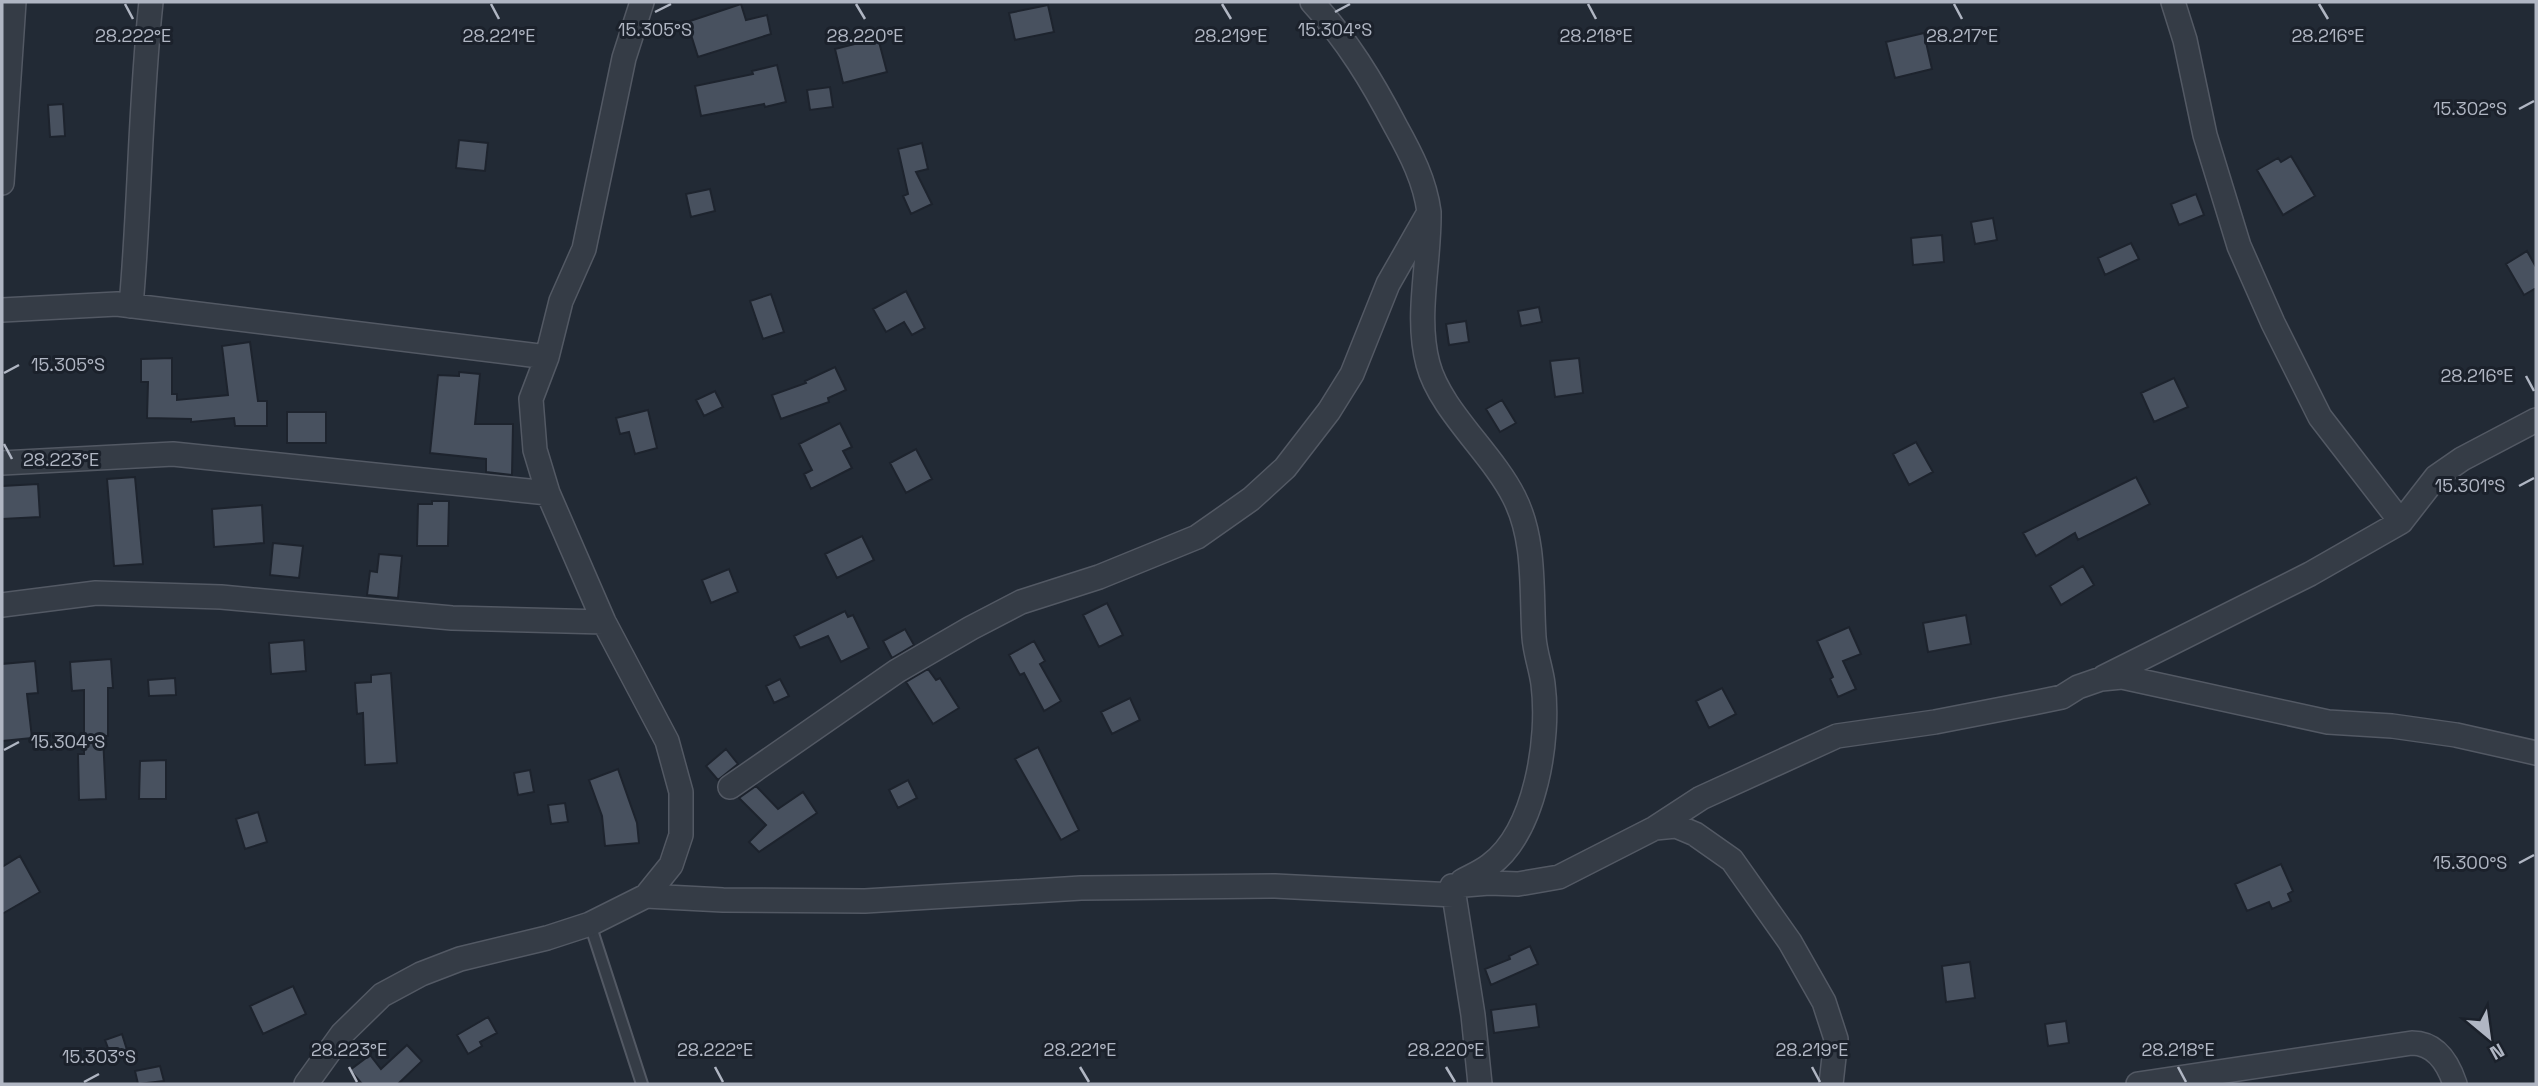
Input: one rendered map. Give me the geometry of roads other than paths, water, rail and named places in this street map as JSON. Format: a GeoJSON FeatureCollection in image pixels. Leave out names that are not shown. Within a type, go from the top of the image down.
{"type":"FeatureCollection","features":[{"type":"Feature","properties":{"kind":"street"},"geometry":{"type":"LineString","coordinates":[[2,183],[14,2]]}},
{"type":"Feature","properties":{"kind":"street"},"geometry":{"type":"LineString","coordinates":[[131,306],[137,243],[145,58],[151,2]]}},
{"type":"Feature","properties":{"kind":"street"},"geometry":{"type":"LineString","coordinates":[[306,1084],[342,1034],[383,995],[421,974],[460,959],[547,938],[590,924],[646,896],[671,864],[681,835],[681,792],[667,741],[604,622],[548,493],[535,450],[531,399],[547,357],[561,301],[584,248],[624,58],[642,2]]}},
{"type":"Feature","properties":{"kind":"street"},"geometry":{"type":"LineString","coordinates":[[1312,2],[1341,35],[1382,100],[1418,171],[1426,192],[1429,212],[1423,340],[1429,368],[1443,398],[1486,454],[1514,497],[1524,523],[1532,580],[1534,640],[1543,685],[1542,751],[1535,784],[1519,828],[1508,847],[1490,865],[1453,890]]}},
{"type":"Feature","properties":{"kind":"street"},"geometry":{"type":"LineString","coordinates":[[2173,2],[2185,40],[2205,135],[2244,257],[2273,323],[2320,417],[2401,522]]}},
{"type":"Feature","properties":{"kind":"street"},"geometry":{"type":"LineString","coordinates":[[730,787],[897,671],[971,628],[1021,602],[1099,577],[1197,537],[1251,499],[1285,468],[1341,393],[1352,374],[1388,284],[1429,212]]}},
{"type":"Feature","properties":{"kind":"street"},"geometry":{"type":"LineString","coordinates":[[2,310],[117,304],[547,357]]}},
{"type":"Feature","properties":{"kind":"street"},"geometry":{"type":"LineString","coordinates":[[646,896],[723,900],[865,901],[1082,888],[1275,886],[1453,890],[1489,883],[1518,884],[1559,877],[1655,828],[1701,798],[1837,736],[1935,722],[2042,701],[2062,696],[2101,678],[2309,574],[2401,522],[2436,477],[2462,459],[2536,420]]}},
{"type":"Feature","properties":{"kind":"street"},"geometry":{"type":"LineString","coordinates":[[2,463],[173,454],[548,493]]}},
{"type":"Feature","properties":{"kind":"street"},"geometry":{"type":"LineString","coordinates":[[2,606],[96,593],[221,597],[452,618],[604,622]]}},
{"type":"Feature","properties":{"kind":"street"},"geometry":{"type":"LineString","coordinates":[[2101,678],[2122,677],[2328,722],[2392,726],[2456,735],[2536,753]]}},
{"type":"Feature","properties":{"kind":"street"},"geometry":{"type":"LineString","coordinates":[[1655,828],[1676,826],[1686,830],[1732,860],[1790,942],[1824,1002],[1836,1039],[1831,1084]]}},
{"type":"Feature","properties":{"kind":"street"},"geometry":{"type":"LineString","coordinates":[[1453,890],[1473,1015],[1480,1084]]}},
{"type":"Feature","properties":{"kind":"street"},"geometry":{"type":"LineString","coordinates":[[2138,1084],[2412,1042],[2422,1043],[2439,1053],[2449,1066],[2455,1084]]}},
{"type":"Feature","properties":{"kind":"lane"},"geometry":{"type":"LineString","coordinates":[[590,924],[642,1084]]}}]}
